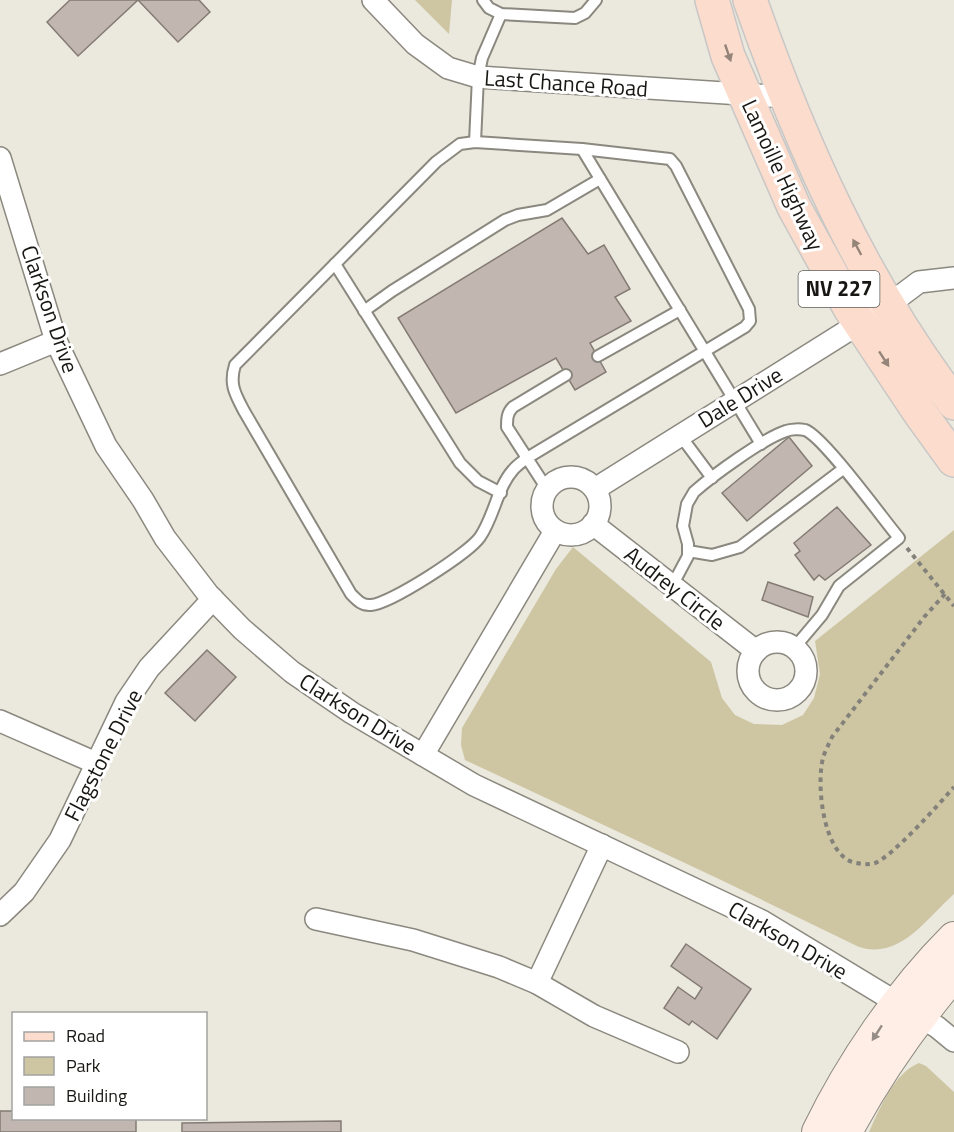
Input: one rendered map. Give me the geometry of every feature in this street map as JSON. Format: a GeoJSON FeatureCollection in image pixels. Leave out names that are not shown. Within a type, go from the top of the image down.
{"type":"FeatureCollection","features":[{"type":"Feature","properties":{"kind":"main road","name":"Lamoille Highway"},"geometry":{"type":"LineString","coordinates":[[750,0],[873,314],[920,413],[954,459]]}},
{"type":"Feature","properties":{"kind":"main road","name":"Lamoille Highway"},"geometry":{"type":"LineString","coordinates":[[716,1],[728,56],[794,207],[873,314],[954,403]]}},
{"type":"Feature","properties":{"kind":"main road"},"geometry":{"type":"LineString","coordinates":[[846,1132],[909,1010],[954,939]]}},
{"type":"Feature","properties":{"kind":"main road"},"geometry":{"type":"LineString","coordinates":[[818,1132],[856,1065],[909,1010],[954,974]]}},
{"type":"Feature","properties":{"kind":"street","name":"Last Chance Road"},"geometry":{"type":"LineString","coordinates":[[373,0],[415,44],[448,68],[478,77],[787,97]]}},
{"type":"Feature","properties":{"kind":"street","name":"Clarkson Drive"},"geometry":{"type":"LineString","coordinates":[[0,158],[56,341],[106,446],[143,500],[165,538],[213,599],[242,629],[292,672],[352,714],[474,785],[762,921],[940,1028],[954,1041]]}},
{"type":"Feature","properties":{"kind":"street","name":"Dale Drive"},"geometry":{"type":"LineString","coordinates":[[594,489],[873,314],[919,282],[954,278]]}},
{"type":"Feature","properties":{"kind":"street"},"geometry":{"type":"LineString","coordinates":[[0,364],[56,341]]}},
{"type":"Feature","properties":{"kind":"street"},"geometry":{"type":"LineString","coordinates":[[571,477],[588,483],[594,489],[599,498],[600,507],[598,516],[587,530],[572,535],[555,531],[548,525],[541,507],[547,489],[554,482],[571,477]]}},
{"type":"Feature","properties":{"kind":"street","name":"Audrey Circle"},"geometry":{"type":"LineString","coordinates":[[593,524],[756,651]]}},
{"type":"Feature","properties":{"kind":"street"},"geometry":{"type":"LineString","coordinates":[[423,755],[555,531]]}},
{"type":"Feature","properties":{"kind":"street","name":"Flagstone Drive"},"geometry":{"type":"LineString","coordinates":[[0,915],[24,892],[60,840],[126,702],[149,668],[213,599]]}},
{"type":"Feature","properties":{"kind":"street"},"geometry":{"type":"LineString","coordinates":[[770,642],[787,643],[795,647],[806,664],[804,684],[798,692],[790,698],[780,700],[770,700],[760,695],[753,688],[748,669],[750,659],[756,651],[770,642]]}},
{"type":"Feature","properties":{"kind":"street"},"geometry":{"type":"LineString","coordinates":[[0,721],[96,763]]}},
{"type":"Feature","properties":{"kind":"street"},"geometry":{"type":"LineString","coordinates":[[537,983],[602,845]]}},
{"type":"Feature","properties":{"kind":"street"},"geometry":{"type":"LineString","coordinates":[[316,919],[413,940],[499,967],[537,983],[594,1016],[678,1052]]}},
{"type":"Feature","properties":{"kind":"lane"},"geometry":{"type":"LineString","coordinates":[[483,0],[489,8],[501,14],[575,18],[585,13],[596,0]]}},
{"type":"Feature","properties":{"kind":"lane"},"geometry":{"type":"LineString","coordinates":[[475,142],[478,77],[482,58],[501,14]]}},
{"type":"Feature","properties":{"kind":"lane"},"geometry":{"type":"LineString","coordinates":[[475,142],[582,149],[670,159],[676,166],[751,315],[749,324],[527,458],[512,471],[482,535],[472,546],[428,577],[386,601],[371,605],[361,603],[351,594],[232,390],[231,376],[235,365],[436,162],[460,144],[475,142]]}},
{"type":"Feature","properties":{"kind":"lane"},"geometry":{"type":"LineString","coordinates":[[582,149],[761,444]]}},
{"type":"Feature","properties":{"kind":"lane"},"geometry":{"type":"LineString","coordinates":[[364,311],[505,220],[518,215],[547,210],[600,179]]}},
{"type":"Feature","properties":{"kind":"lane"},"geometry":{"type":"LineString","coordinates":[[335,264],[460,463],[478,481],[501,493]]}},
{"type":"Feature","properties":{"kind":"lane"},"geometry":{"type":"LineString","coordinates":[[598,356],[680,310]]}},
{"type":"Feature","properties":{"kind":"lane"},"geometry":{"type":"LineString","coordinates":[[547,489],[507,428],[509,411],[566,375]]}},
{"type":"Feature","properties":{"kind":"lane"},"geometry":{"type":"LineString","coordinates":[[672,586],[688,556],[688,544],[683,526],[687,504],[694,492],[761,444],[788,430],[804,430],[814,435],[899,538],[839,586],[822,615],[795,647]]}},
{"type":"Feature","properties":{"kind":"lane"},"geometry":{"type":"LineString","coordinates":[[680,435],[712,478]]}},
{"type":"Feature","properties":{"kind":"lane"},"geometry":{"type":"LineString","coordinates":[[688,551],[712,555],[740,547],[843,469]]}},
{"type":"Feature","properties":{"kind":"path"},"geometry":{"type":"LineString","coordinates":[[899,538],[954,606]]}},
{"type":"Feature","properties":{"kind":"path"},"geometry":{"type":"LineString","coordinates":[[945,594],[925,616],[832,737],[823,758],[821,781],[823,812],[828,831],[837,851],[849,862],[874,864],[927,817],[954,787]]}},
{"type":"Feature","properties":{"kind":"green space"},"geometry":{"type":"Polygon","coordinates":[[[415,0],[452,0],[449,34],[415,0]]]}},
{"type":"Feature","properties":{"kind":"green space"},"geometry":{"type":"Polygon","coordinates":[[[954,530],[954,894],[900,943],[887,948],[859,947],[465,760],[461,745],[462,728],[556,569],[573,547],[711,662],[722,698],[735,715],[754,724],[782,725],[803,715],[814,698],[820,674],[815,641],[954,530]]]}},
{"type":"Feature","properties":{"kind":"green space"},"geometry":{"type":"Polygon","coordinates":[[[919,1063],[926,1066],[954,1092],[954,1132],[869,1132],[895,1083],[910,1068],[919,1063]]]}},
{"type":"Feature","properties":{"kind":"building"},"geometry":{"type":"Polygon","coordinates":[[[70,0],[138,0],[78,56],[47,22],[70,0]]]}},
{"type":"Feature","properties":{"kind":"building"},"geometry":{"type":"Polygon","coordinates":[[[138,0],[199,0],[210,12],[178,42],[138,0]]]}},
{"type":"Feature","properties":{"kind":"building"},"geometry":{"type":"Polygon","coordinates":[[[562,218],[588,254],[604,245],[630,289],[615,297],[631,321],[590,343],[606,372],[575,390],[556,358],[456,413],[398,318],[562,218]]]}},
{"type":"Feature","properties":{"kind":"building"},"geometry":{"type":"Polygon","coordinates":[[[789,437],[812,466],[747,521],[722,493],[789,437]]]}},
{"type":"Feature","properties":{"kind":"building"},"geometry":{"type":"Polygon","coordinates":[[[837,507],[871,545],[825,580],[819,575],[814,580],[795,555],[800,551],[794,543],[837,507]]]}},
{"type":"Feature","properties":{"kind":"building"},"geometry":{"type":"Polygon","coordinates":[[[768,582],[813,597],[808,617],[762,600],[768,582]]]}},
{"type":"Feature","properties":{"kind":"building"},"geometry":{"type":"Polygon","coordinates":[[[207,650],[236,677],[195,721],[165,693],[207,650]]]}},
{"type":"Feature","properties":{"kind":"building"},"geometry":{"type":"Polygon","coordinates":[[[686,944],[751,989],[717,1039],[692,1021],[689,1025],[664,1008],[678,987],[695,999],[702,988],[671,966],[686,944]]]}},
{"type":"Feature","properties":{"kind":"building"},"geometry":{"type":"Polygon","coordinates":[[[0,1111],[12,1111],[12,1120],[136,1120],[136,1132],[0,1132],[0,1111]]]}},
{"type":"Feature","properties":{"kind":"building"},"geometry":{"type":"Polygon","coordinates":[[[341,1121],[341,1132],[182,1132],[182,1123],[341,1121]]]}}]}
